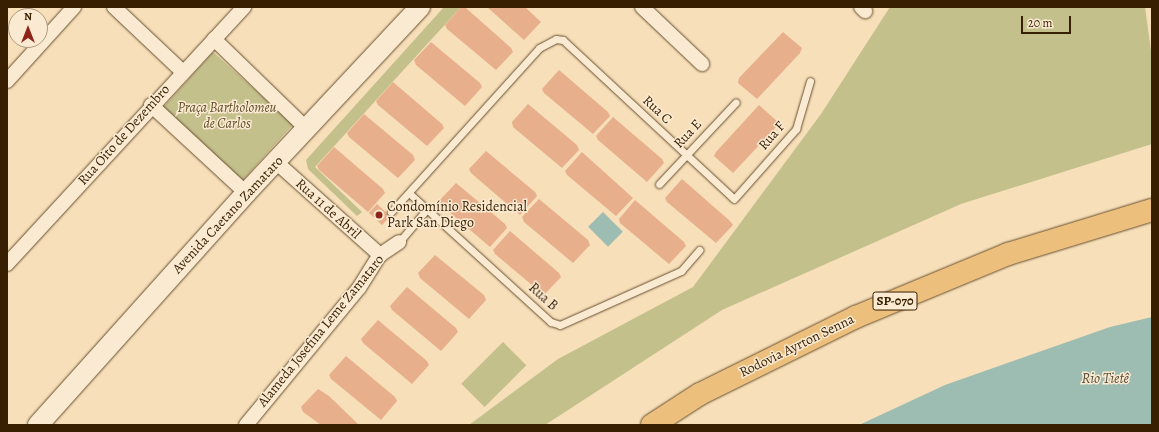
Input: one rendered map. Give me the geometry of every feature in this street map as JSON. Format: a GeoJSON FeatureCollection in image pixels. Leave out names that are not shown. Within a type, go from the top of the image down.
{"type":"FeatureCollection","features":[{"type":"Feature","properties":{"kind":"highway","name":"Rodovia Ayrton Senna"},"geometry":{"type":"LineString","coordinates":[[652,425],[700,394],[856,317],[1008,254],[1152,210]]}},
{"type":"Feature","properties":{"kind":"main road","name":"Avenida Caetano Zamataro"},"geometry":{"type":"LineString","coordinates":[[38,425],[246,193],[420,7]]}},
{"type":"Feature","properties":{"kind":"street"},"geometry":{"type":"LineString","coordinates":[[7,81],[74,7]]}},
{"type":"Feature","properties":{"kind":"street"},"geometry":{"type":"LineString","coordinates":[[114,7],[182,71]]}},
{"type":"Feature","properties":{"kind":"street","name":"Rua Oito de Dezembro"},"geometry":{"type":"LineString","coordinates":[[7,264],[182,71],[244,7]]}},
{"type":"Feature","properties":{"kind":"street"},"geometry":{"type":"LineString","coordinates":[[642,7],[702,64]]}},
{"type":"Feature","properties":{"kind":"street"},"geometry":{"type":"LineString","coordinates":[[214,39],[307,129]]}},
{"type":"Feature","properties":{"kind":"street"},"geometry":{"type":"LineString","coordinates":[[151,105],[246,193]]}},
{"type":"Feature","properties":{"kind":"street","name":"Rua 11 de Abril"},"geometry":{"type":"LineString","coordinates":[[276,162],[380,255]]}},
{"type":"Feature","properties":{"kind":"street","name":"Alameda Josefina Leme Zamataro"},"geometry":{"type":"LineString","coordinates":[[246,425],[359,288],[380,255],[399,242]]}},
{"type":"Feature","properties":{"kind":"lane","name":"Rua C"},"geometry":{"type":"LineString","coordinates":[[409,193],[539,48],[556,39],[563,40],[734,199]]}},
{"type":"Feature","properties":{"kind":"lane","name":"Rua F"},"geometry":{"type":"LineString","coordinates":[[734,199],[796,129],[810,80]]}},
{"type":"Feature","properties":{"kind":"lane","name":"Rua E"},"geometry":{"type":"LineString","coordinates":[[659,184],[736,102]]}},
{"type":"Feature","properties":{"kind":"lane","name":"Rua B"},"geometry":{"type":"LineString","coordinates":[[409,193],[551,322],[560,325],[682,271],[698,250]]}},
{"type":"Feature","properties":{"kind":"lane"},"geometry":{"type":"LineString","coordinates":[[391,212],[409,193]]}},
{"type":"Feature","properties":{"kind":"lane"},"geometry":{"type":"LineString","coordinates":[[399,242],[426,209]]}},
{"type":"Feature","properties":{"kind":"green space"},"geometry":{"type":"Polygon","coordinates":[[[444,7],[461,7],[315,167],[362,212],[357,216],[308,169],[306,160],[444,7]]]}},
{"type":"Feature","properties":{"kind":"green space"},"geometry":{"type":"Polygon","coordinates":[[[890,7],[1145,7],[1152,58],[1152,144],[961,204],[722,310],[545,425],[469,425],[558,359],[693,287],[821,114],[890,7]]]}},
{"type":"Feature","properties":{"kind":"green space","name":"Praça Bartholomeu de Carlos"},"geometry":{"type":"Polygon","coordinates":[[[213,52],[293,124],[242,181],[162,108],[213,52]]]}},
{"type":"Feature","properties":{"kind":"green space"},"geometry":{"type":"Polygon","coordinates":[[[503,342],[526,365],[485,407],[461,384],[503,342]]]}},
{"type":"Feature","properties":{"kind":"water"},"geometry":{"type":"Polygon","coordinates":[[[603,212],[623,232],[608,247],[588,227],[603,212]]]}},
{"type":"Feature","properties":{"kind":"water","name":"Rio Tietê"},"geometry":{"type":"Polygon","coordinates":[[[1152,317],[1152,425],[859,425],[945,385],[1110,327],[1152,317]]]}},
{"type":"Feature","properties":{"kind":"building"},"geometry":{"type":"Polygon","coordinates":[[[461,7],[466,8],[511,48],[513,52],[496,70],[447,29],[445,25],[461,7]]]}},
{"type":"Feature","properties":{"kind":"building"},"geometry":{"type":"Polygon","coordinates":[[[487,7],[525,7],[541,22],[524,40],[487,7]]]}},
{"type":"Feature","properties":{"kind":"building"},"geometry":{"type":"Polygon","coordinates":[[[783,32],[802,48],[800,53],[757,99],[738,83],[739,78],[783,32]]]}},
{"type":"Feature","properties":{"kind":"building"},"geometry":{"type":"Polygon","coordinates":[[[431,42],[480,83],[482,87],[465,106],[416,65],[414,60],[431,42]]]}},
{"type":"Feature","properties":{"kind":"building"},"geometry":{"type":"Polygon","coordinates":[[[559,70],[608,112],[610,116],[593,134],[544,93],[542,89],[559,70]]]}},
{"type":"Feature","properties":{"kind":"building"},"geometry":{"type":"Polygon","coordinates":[[[393,82],[442,124],[444,128],[427,146],[378,105],[376,101],[393,82]]]}},
{"type":"Feature","properties":{"kind":"building"},"geometry":{"type":"Polygon","coordinates":[[[528,104],[577,145],[579,150],[562,168],[513,127],[512,122],[528,104]]]}},
{"type":"Feature","properties":{"kind":"building"},"geometry":{"type":"Polygon","coordinates":[[[759,105],[778,122],[777,126],[733,173],[714,156],[759,105]]]}},
{"type":"Feature","properties":{"kind":"building"},"geometry":{"type":"Polygon","coordinates":[[[364,114],[413,155],[415,160],[398,178],[349,137],[347,133],[364,114]]]}},
{"type":"Feature","properties":{"kind":"building"},"geometry":{"type":"Polygon","coordinates":[[[613,117],[662,159],[664,163],[647,182],[598,140],[596,136],[613,117]]]}},
{"type":"Feature","properties":{"kind":"building"},"geometry":{"type":"Polygon","coordinates":[[[334,147],[383,189],[385,193],[368,212],[319,170],[317,166],[334,147]]]}},
{"type":"Feature","properties":{"kind":"building"},"geometry":{"type":"Polygon","coordinates":[[[486,151],[535,192],[537,196],[520,215],[471,173],[469,169],[486,151]]]}},
{"type":"Feature","properties":{"kind":"building"},"geometry":{"type":"Polygon","coordinates":[[[582,152],[633,198],[616,216],[567,175],[565,171],[582,152]]]}},
{"type":"Feature","properties":{"kind":"building"},"geometry":{"type":"Polygon","coordinates":[[[682,179],[733,225],[716,243],[667,202],[665,198],[682,179]]]}},
{"type":"Feature","properties":{"kind":"building"},"geometry":{"type":"Polygon","coordinates":[[[456,183],[505,224],[507,228],[490,247],[441,205],[439,201],[456,183]]]}},
{"type":"Feature","properties":{"kind":"building"},"geometry":{"type":"Polygon","coordinates":[[[539,199],[588,240],[590,245],[573,263],[524,222],[522,217],[539,199]]]}},
{"type":"Feature","properties":{"kind":"building"},"geometry":{"type":"Polygon","coordinates":[[[635,200],[684,242],[686,246],[669,264],[620,223],[619,219],[635,200]]]}},
{"type":"Feature","properties":{"kind":"building","name":"Condomínio Residencial Park San Diego"},"geometry":{"type":"Polygon","coordinates":[[[377,204],[390,216],[382,225],[369,213],[377,204]]]}},
{"type":"Feature","properties":{"kind":"building"},"geometry":{"type":"Polygon","coordinates":[[[510,231],[559,273],[561,277],[544,295],[495,254],[493,250],[510,231]]]}},
{"type":"Feature","properties":{"kind":"building"},"geometry":{"type":"Polygon","coordinates":[[[435,255],[484,295],[486,300],[469,319],[420,278],[418,273],[435,255]]]}},
{"type":"Feature","properties":{"kind":"building"},"geometry":{"type":"Polygon","coordinates":[[[407,287],[456,328],[458,332],[441,351],[392,310],[390,306],[407,287]]]}},
{"type":"Feature","properties":{"kind":"building"},"geometry":{"type":"Polygon","coordinates":[[[378,320],[427,361],[429,365],[412,384],[363,343],[361,339],[378,320]]]}},
{"type":"Feature","properties":{"kind":"building"},"geometry":{"type":"Polygon","coordinates":[[[346,356],[395,397],[397,401],[381,420],[331,379],[329,375],[346,356]]]}},
{"type":"Feature","properties":{"kind":"building"},"geometry":{"type":"Polygon","coordinates":[[[318,389],[329,396],[359,425],[321,425],[303,412],[301,407],[318,389]]]}},
{"type":"Feature","properties":{"kind":"place","name":"Condomínio Residencial Park San Diego"},"geometry":{"type":"Point","coordinates":[379,215]}}]}
